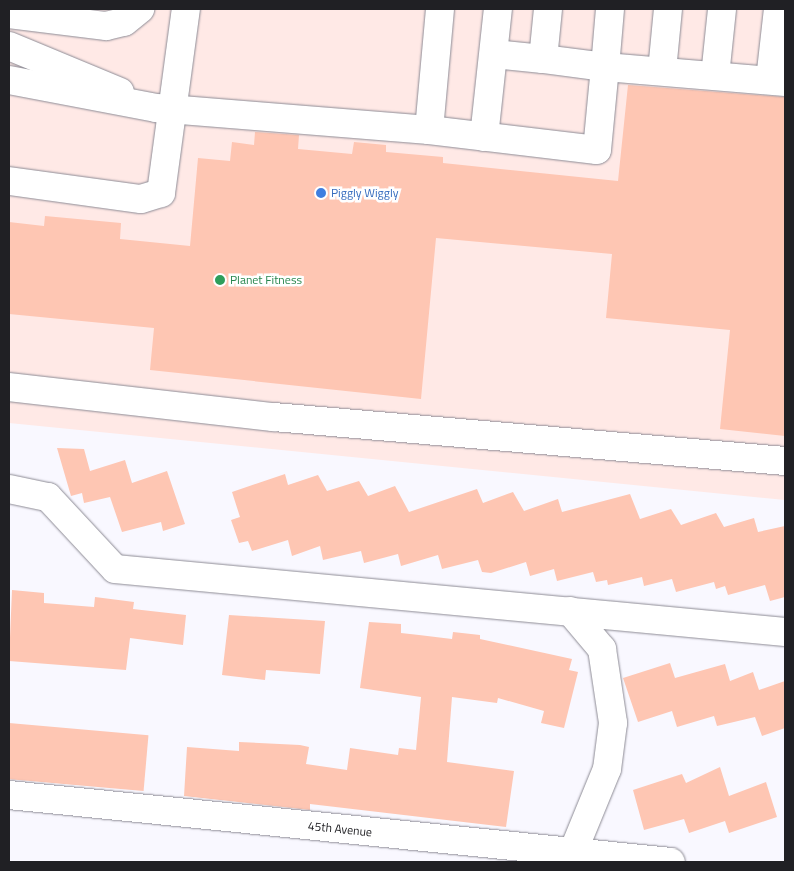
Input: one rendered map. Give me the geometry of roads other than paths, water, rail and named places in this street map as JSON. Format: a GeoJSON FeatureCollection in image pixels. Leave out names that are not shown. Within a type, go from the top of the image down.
{"type":"FeatureCollection","features":[{"type":"Feature","properties":{"kind":"street"},"geometry":{"type":"LineString","coordinates":[[9,14],[106,26],[124,22],[140,9]]}},
{"type":"Feature","properties":{"kind":"street"},"geometry":{"type":"LineString","coordinates":[[9,181],[140,200],[161,193],[166,109],[186,9]]}},
{"type":"Feature","properties":{"kind":"street"},"geometry":{"type":"LineString","coordinates":[[429,130],[440,9]]}},
{"type":"Feature","properties":{"kind":"street"},"geometry":{"type":"LineString","coordinates":[[484,137],[498,9]]}},
{"type":"Feature","properties":{"kind":"street"},"geometry":{"type":"LineString","coordinates":[[543,59],[548,9]]}},
{"type":"Feature","properties":{"kind":"street"},"geometry":{"type":"LineString","coordinates":[[9,80],[166,109],[429,130],[597,150],[610,9]]}},
{"type":"Feature","properties":{"kind":"street"},"geometry":{"type":"LineString","coordinates":[[662,71],[668,9]]}},
{"type":"Feature","properties":{"kind":"street"},"geometry":{"type":"LineString","coordinates":[[715,76],[722,9]]}},
{"type":"Feature","properties":{"kind":"street"},"geometry":{"type":"LineString","coordinates":[[494,54],[605,67],[778,81],[778,9]]}},
{"type":"Feature","properties":{"kind":"street"},"geometry":{"type":"LineString","coordinates":[[9,46],[166,109]]}},
{"type":"Feature","properties":{"kind":"street"},"geometry":{"type":"LineString","coordinates":[[9,387],[274,417],[785,461]]}},
{"type":"Feature","properties":{"kind":"street"},"geometry":{"type":"LineString","coordinates":[[9,489],[48,497],[115,569],[785,632]]}},
{"type":"Feature","properties":{"kind":"street"},"geometry":{"type":"LineString","coordinates":[[570,611],[602,649],[613,724],[607,769],[573,852]]}},
{"type":"Feature","properties":{"kind":"street","name":"45th Avenue"},"geometry":{"type":"LineString","coordinates":[[9,795],[670,862]]}},
{"type":"Feature","properties":{"kind":"place","name":"Piggly Wiggly"},"geometry":{"type":"Point","coordinates":[321,193]}},
{"type":"Feature","properties":{"kind":"place","name":"Planet Fitness"},"geometry":{"type":"Point","coordinates":[220,280]}}]}
